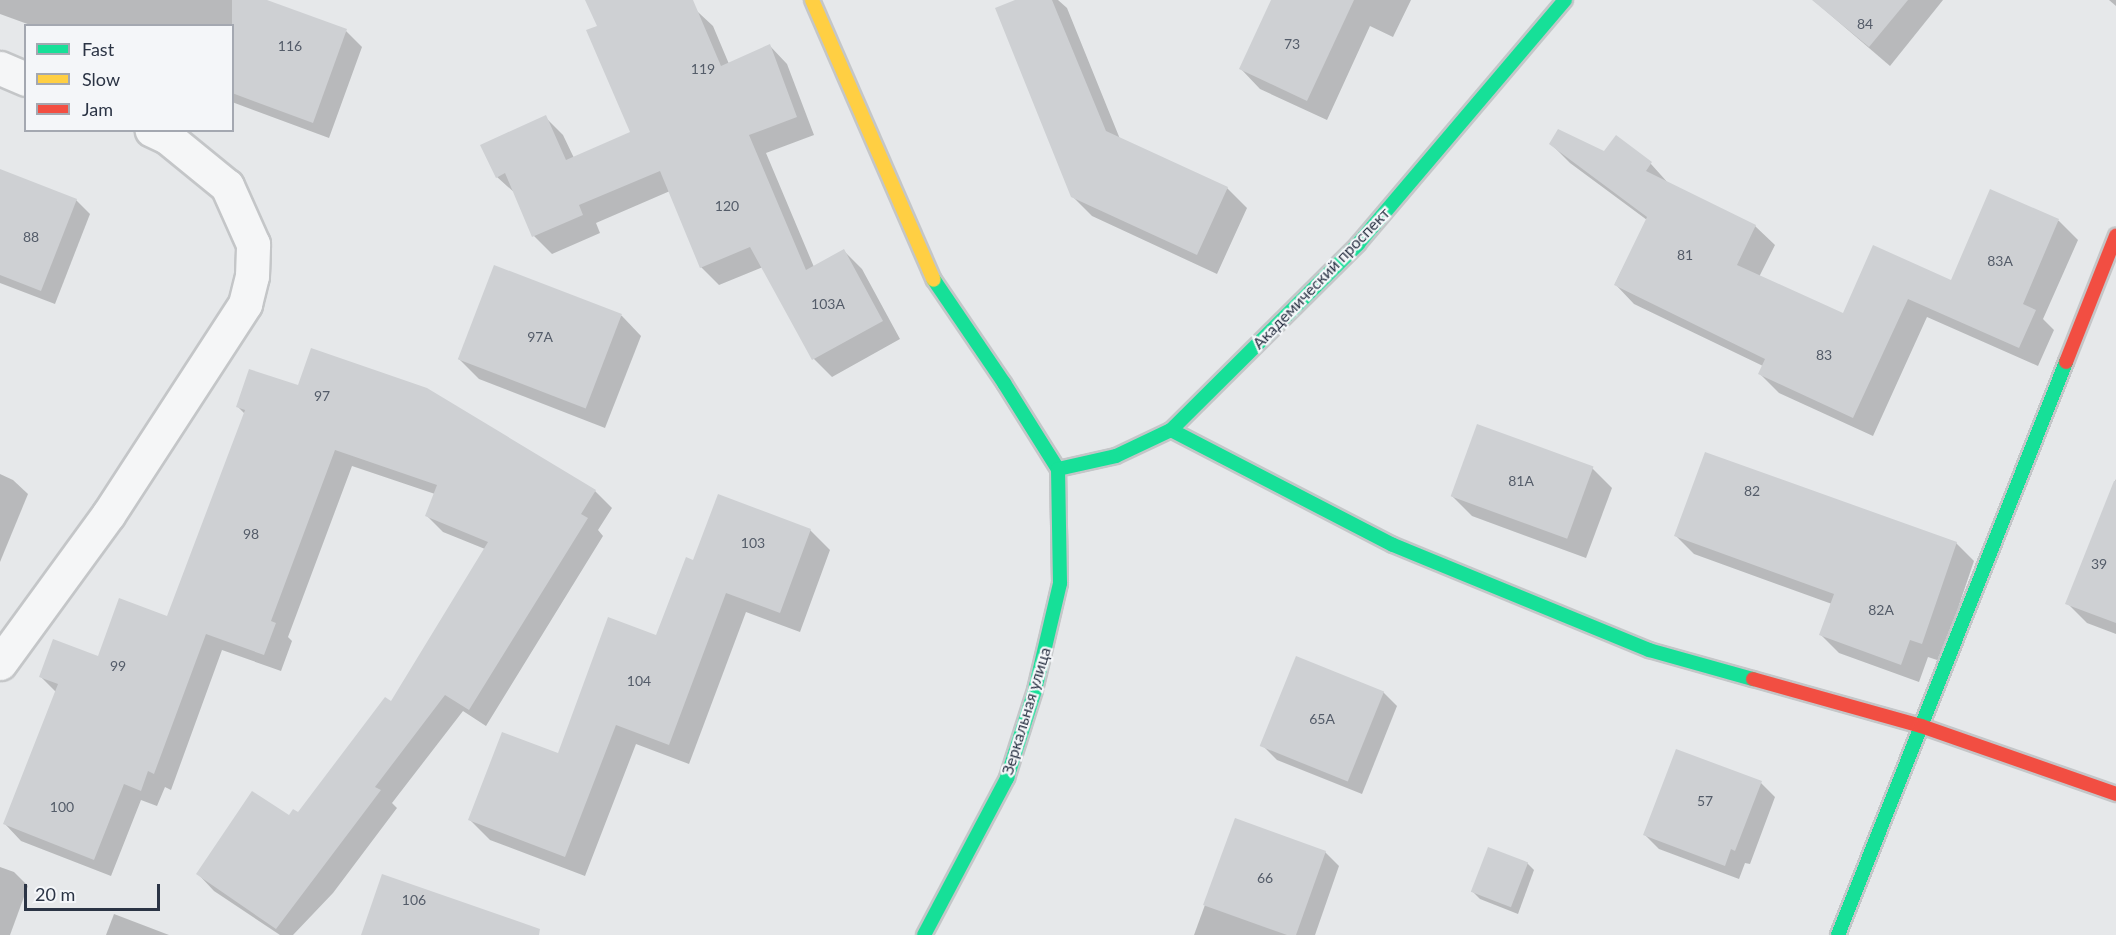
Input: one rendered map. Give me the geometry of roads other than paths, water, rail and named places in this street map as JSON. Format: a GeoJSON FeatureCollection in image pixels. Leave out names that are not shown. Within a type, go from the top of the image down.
{"type":"FeatureCollection","features":[{"type":"Feature","properties":{"kind":"street"},"geometry":{"type":"LineString","coordinates":[[812,0],[936,286],[1004,383],[1058,469]]}},
{"type":"Feature","properties":{"kind":"street","name":"Академический проспект"},"geometry":{"type":"LineString","coordinates":[[1058,469],[1116,456],[1171,430],[1358,244],[1565,0]]}},
{"type":"Feature","properties":{"kind":"street"},"geometry":{"type":"LineString","coordinates":[[0,68],[24,78]]}},
{"type":"Feature","properties":{"kind":"street"},"geometry":{"type":"LineString","coordinates":[[0,663],[108,515],[245,304],[252,276],[253,244],[227,186],[167,137],[156,132]]}},
{"type":"Feature","properties":{"kind":"street"},"geometry":{"type":"LineString","coordinates":[[1838,935],[2116,236]]}},
{"type":"Feature","properties":{"kind":"street"},"geometry":{"type":"LineString","coordinates":[[1171,430],[1393,545],[1649,650],[1921,726],[2116,794]]}},
{"type":"Feature","properties":{"kind":"street","name":"Зеркальная улица"},"geometry":{"type":"LineString","coordinates":[[924,935],[1006,778],[1035,690],[1060,583],[1058,469]]}}]}
